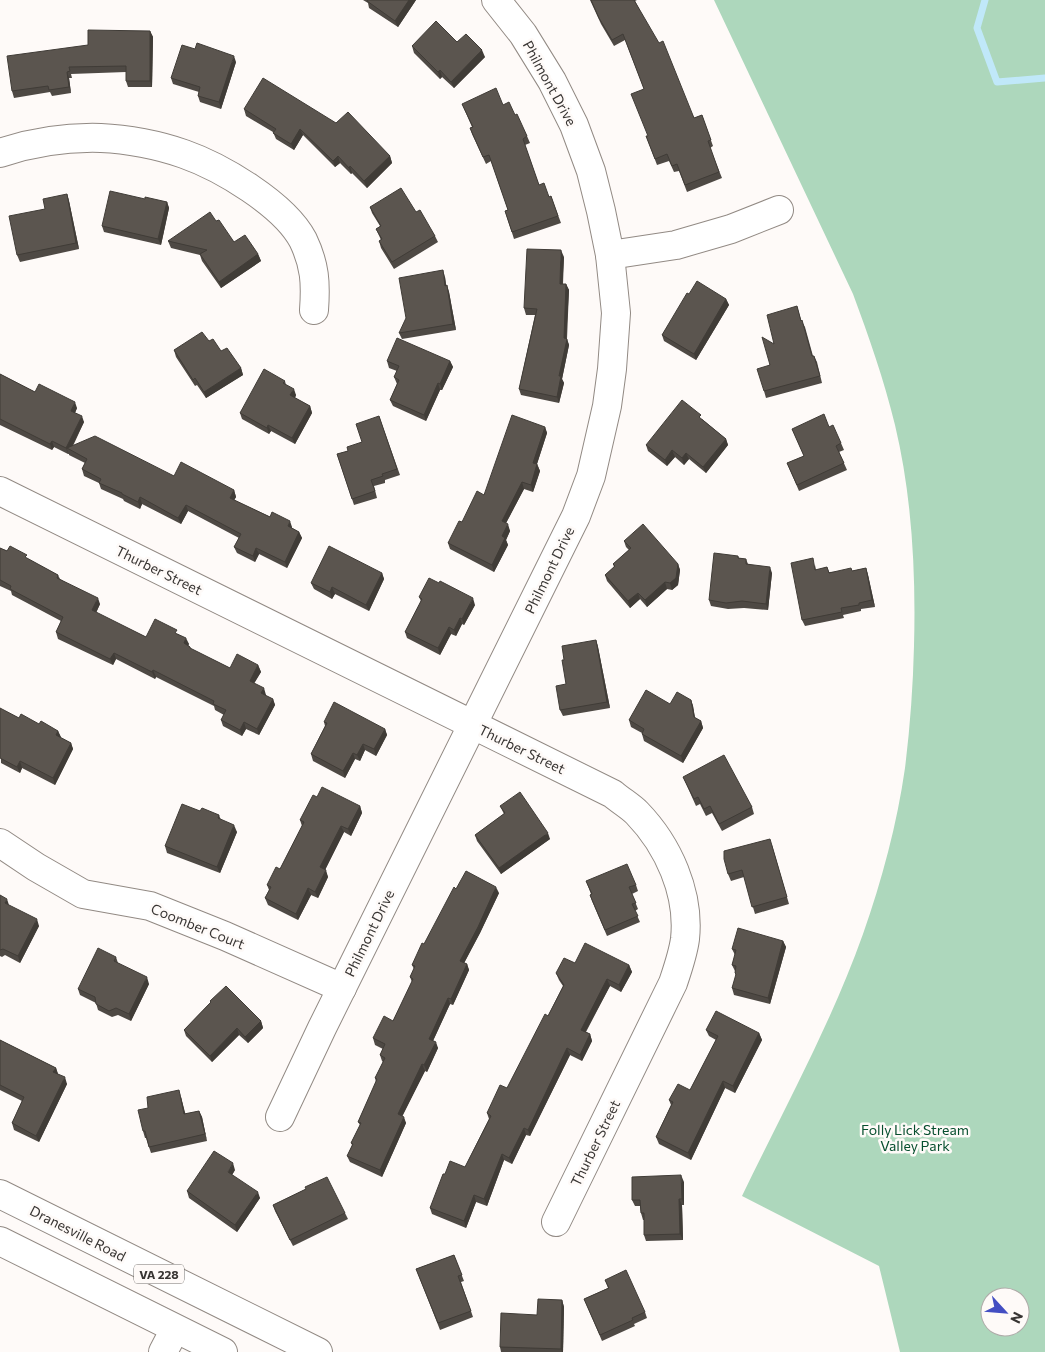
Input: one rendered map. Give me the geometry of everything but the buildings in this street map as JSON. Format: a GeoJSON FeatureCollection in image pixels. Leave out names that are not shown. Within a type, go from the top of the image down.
{"type":"FeatureCollection","features":[{"type":"Feature","properties":{"kind":"street","name":"Philmont Drive"},"geometry":{"type":"LineString","coordinates":[[280,1117],[576,516],[591,476],[607,406],[616,313],[610,255],[591,171],[574,125],[552,82],[523,34],[496,0]]}},
{"type":"Feature","properties":{"kind":"street"},"geometry":{"type":"LineString","coordinates":[[0,153],[20,146],[62,139],[102,138],[144,143],[184,154],[222,171],[259,194],[286,217],[302,238],[312,262],[316,284],[314,310]]}},
{"type":"Feature","properties":{"kind":"street"},"geometry":{"type":"LineString","coordinates":[[610,255],[676,245],[731,229],[779,210]]}},
{"type":"Feature","properties":{"kind":"street","name":"Thurber Street"},"geometry":{"type":"LineString","coordinates":[[0,491],[613,794],[636,812],[656,835],[666,852],[678,880],[685,908],[685,936],[682,956],[673,983],[556,1222]]}},
{"type":"Feature","properties":{"kind":"street","name":"Coomber Court"},"geometry":{"type":"LineString","coordinates":[[0,843],[36,868],[83,894],[150,906],[225,936],[342,988]]}},
{"type":"Feature","properties":{"kind":"street","name":"Dranesville Road"},"geometry":{"type":"LineString","coordinates":[[0,1194],[318,1352]]}},
{"type":"Feature","properties":{"kind":"street"},"geometry":{"type":"LineString","coordinates":[[0,1242],[169,1340],[223,1352]]}},
{"type":"Feature","properties":{"kind":"green space","name":"Folly Lick Stream Valley Park"},"geometry":{"type":"Polygon","coordinates":[[[714,0],[1045,0],[1045,1352],[900,1352],[879,1266],[742,1196],[822,1034],[863,934],[883,873],[898,810],[905,768],[914,661],[912,535],[901,452],[891,408],[853,294],[714,0]]]}},
{"type":"Feature","properties":{"kind":"waterway"},"geometry":{"type":"LineString","coordinates":[[985,0],[977,28],[997,82],[1045,78]]}}]}
